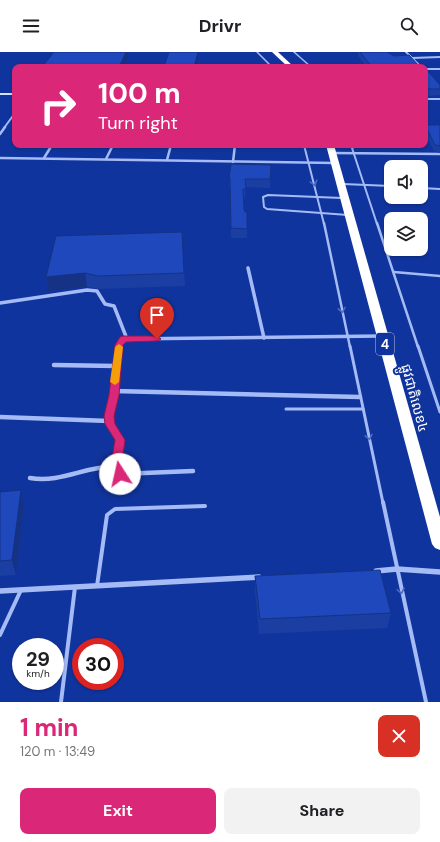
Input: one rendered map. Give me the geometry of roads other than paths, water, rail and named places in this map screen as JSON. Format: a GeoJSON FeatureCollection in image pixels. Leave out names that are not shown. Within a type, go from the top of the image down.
{"type":"FeatureCollection","features":[{"type":"Feature","properties":{"kind":"highway"},"geometry":{"type":"LineString","coordinates":[[275,52],[288,64]]}},
{"type":"Feature","properties":{"kind":"highway","name":"ផ្លូវជាតិលេខ៤"},"geometry":{"type":"LineString","coordinates":[[332,154],[437,521],[440,544]]}},
{"type":"Feature","properties":{"kind":"street"},"geometry":{"type":"LineString","coordinates":[[406,52],[418,64]]}},
{"type":"Feature","properties":{"kind":"street"},"geometry":{"type":"LineString","coordinates":[[412,58],[440,58]]}},
{"type":"Feature","properties":{"kind":"street"},"geometry":{"type":"LineString","coordinates":[[428,69],[440,69]]}},
{"type":"Feature","properties":{"kind":"street"},"geometry":{"type":"LineString","coordinates":[[0,94],[12,94]]}},
{"type":"Feature","properties":{"kind":"street"},"geometry":{"type":"LineString","coordinates":[[428,99],[440,99]]}},
{"type":"Feature","properties":{"kind":"street"},"geometry":{"type":"LineString","coordinates":[[0,134],[12,117]]}},
{"type":"Feature","properties":{"kind":"street"},"geometry":{"type":"LineString","coordinates":[[44,158],[50,148]]}},
{"type":"Feature","properties":{"kind":"street"},"geometry":{"type":"LineString","coordinates":[[106,159],[112,148]]}},
{"type":"Feature","properties":{"kind":"street"},"geometry":{"type":"LineString","coordinates":[[167,160],[170,148]]}},
{"type":"Feature","properties":{"kind":"street"},"geometry":{"type":"LineString","coordinates":[[233,162],[235,148]]}},
{"type":"Feature","properties":{"kind":"street"},"geometry":{"type":"LineString","coordinates":[[0,158],[308,163],[332,154],[440,154]]}},
{"type":"Feature","properties":{"kind":"street"},"geometry":{"type":"LineString","coordinates":[[248,268],[261,319],[264,338]]}},
{"type":"Feature","properties":{"kind":"street"},"geometry":{"type":"LineString","coordinates":[[0,302],[88,290],[98,291],[105,304],[114,306],[126,339]]}},
{"type":"Feature","properties":{"kind":"street"},"geometry":{"type":"LineString","coordinates":[[193,471],[120,474],[115,471],[120,440],[109,421],[116,366],[121,341],[126,339],[383,336]]}},
{"type":"Feature","properties":{"kind":"street"},"geometry":{"type":"LineString","coordinates":[[54,365],[116,366]]}},
{"type":"Feature","properties":{"kind":"street"},"geometry":{"type":"LineString","coordinates":[[114,391],[360,397]]}},
{"type":"Feature","properties":{"kind":"street"},"geometry":{"type":"LineString","coordinates":[[0,417],[109,421]]}},
{"type":"Feature","properties":{"kind":"street"},"geometry":{"type":"LineString","coordinates":[[30,478],[46,481],[64,479],[86,470],[117,466]]}},
{"type":"Feature","properties":{"kind":"street"},"geometry":{"type":"LineString","coordinates":[[373,571],[397,570],[440,572]]}},
{"type":"Feature","properties":{"kind":"street"},"geometry":{"type":"LineString","coordinates":[[0,591],[263,577]]}},
{"type":"Feature","properties":{"kind":"lane"},"geometry":{"type":"LineString","coordinates":[[257,52],[269,64]]}},
{"type":"Feature","properties":{"kind":"lane"},"geometry":{"type":"LineString","coordinates":[[294,52],[307,64]]}},
{"type":"Feature","properties":{"kind":"lane"},"geometry":{"type":"LineString","coordinates":[[305,148],[318,197],[426,702]]}},
{"type":"Feature","properties":{"kind":"lane"},"geometry":{"type":"LineString","coordinates":[[352,148],[440,412]]}},
{"type":"Feature","properties":{"kind":"lane"},"geometry":{"type":"LineString","coordinates":[[341,184],[384,186]]}},
{"type":"Feature","properties":{"kind":"lane"},"geometry":{"type":"LineString","coordinates":[[428,188],[440,189]]}},
{"type":"Feature","properties":{"kind":"lane"},"geometry":{"type":"LineString","coordinates":[[345,198],[268,195],[263,197],[264,207],[272,210],[350,215]]}},
{"type":"Feature","properties":{"kind":"lane"},"geometry":{"type":"LineString","coordinates":[[394,272],[440,276]]}},
{"type":"Feature","properties":{"kind":"lane"},"geometry":{"type":"LineString","coordinates":[[286,409],[363,409]]}},
{"type":"Feature","properties":{"kind":"lane"},"geometry":{"type":"LineString","coordinates":[[97,586],[107,515],[110,512],[123,508],[205,506]]}},
{"type":"Feature","properties":{"kind":"lane"},"geometry":{"type":"LineString","coordinates":[[62,702],[75,587]]}},
{"type":"Feature","properties":{"kind":"lane"},"geometry":{"type":"LineString","coordinates":[[0,635],[21,590]]}}]}
